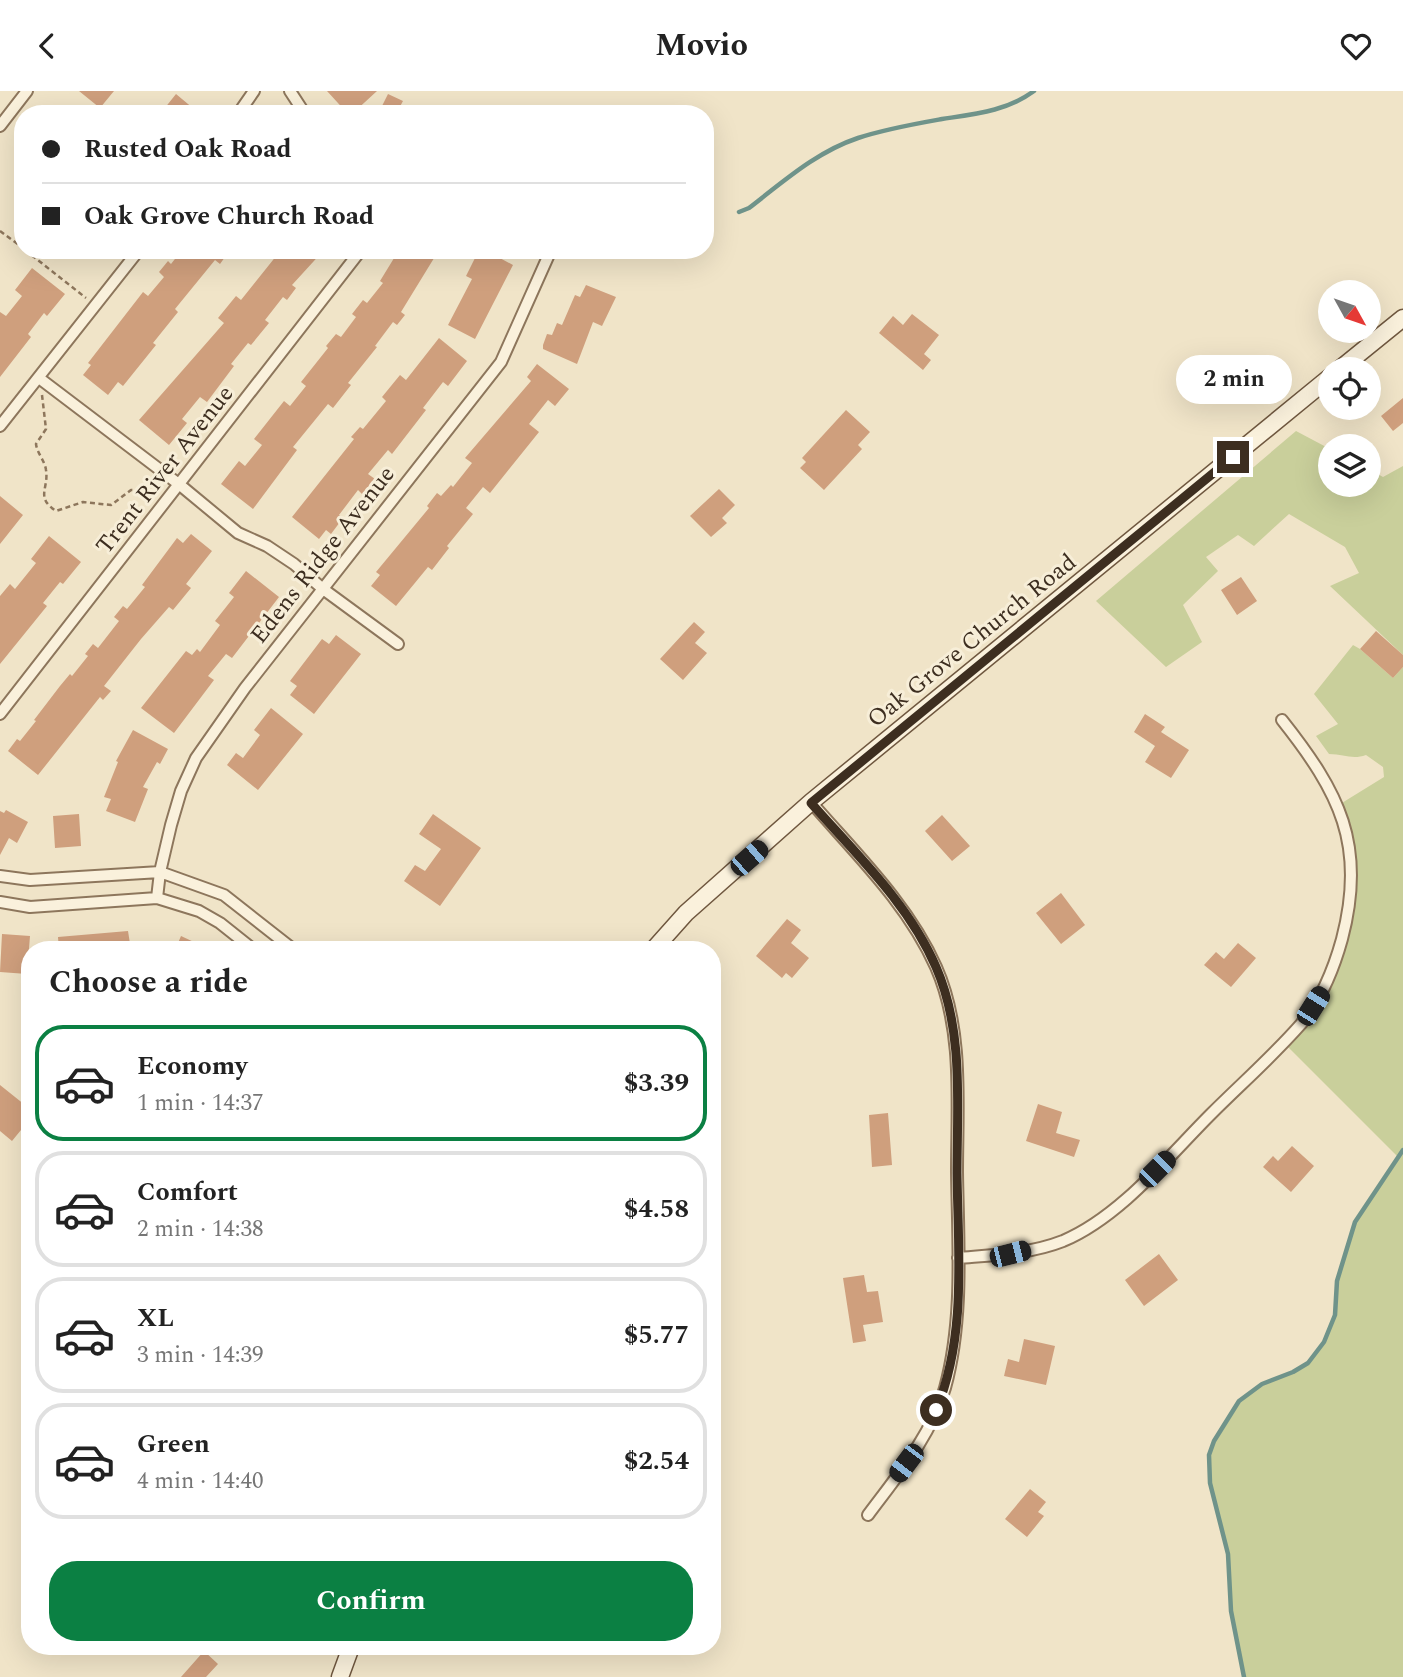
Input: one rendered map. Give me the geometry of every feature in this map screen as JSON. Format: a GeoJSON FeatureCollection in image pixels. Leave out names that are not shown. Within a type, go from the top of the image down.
{"type":"FeatureCollection","features":[{"type":"Feature","properties":{"kind":"main road"},"geometry":{"type":"LineString","coordinates":[[1355,357],[1403,319]]}},
{"type":"Feature","properties":{"kind":"main road","name":"Oak Grove Church Road"},"geometry":{"type":"LineString","coordinates":[[661,941],[686,913],[811,803],[1318,387]]}},
{"type":"Feature","properties":{"kind":"main road"},"geometry":{"type":"LineString","coordinates":[[340,1677],[348,1655]]}},
{"type":"Feature","properties":{"kind":"street"},"geometry":{"type":"LineString","coordinates":[[16,105],[27,91]]}},
{"type":"Feature","properties":{"kind":"street"},"geometry":{"type":"LineString","coordinates":[[0,126],[14,108]]}},
{"type":"Feature","properties":{"kind":"street"},"geometry":{"type":"LineString","coordinates":[[0,426],[132,259]]}},
{"type":"Feature","properties":{"kind":"street","name":"Trent River Avenue"},"geometry":{"type":"LineString","coordinates":[[0,714],[354,259]]}},
{"type":"Feature","properties":{"kind":"street","name":"Edens Ridge Avenue"},"geometry":{"type":"LineString","coordinates":[[156,898],[160,871],[181,791],[196,758],[245,688],[501,362],[547,259]]}},
{"type":"Feature","properties":{"kind":"street"},"geometry":{"type":"LineString","coordinates":[[38,378],[180,485],[237,533],[267,546],[294,564],[323,589],[398,644]]}},
{"type":"Feature","properties":{"kind":"street"},"geometry":{"type":"LineString","coordinates":[[958,1258],[1010,1254],[1062,1241],[1101,1219],[1139,1187],[1302,1023],[1323,989],[1338,953],[1348,915],[1352,891],[1351,858],[1344,822],[1330,788],[1312,758],[1282,720]]}},
{"type":"Feature","properties":{"kind":"street"},"geometry":{"type":"LineString","coordinates":[[811,803],[911,919],[937,968],[951,1013],[956,1056],[958,1258],[955,1339],[943,1394],[929,1426],[868,1515]]}},
{"type":"Feature","properties":{"kind":"street"},"geometry":{"type":"LineString","coordinates":[[0,876],[30,880],[160,871],[224,895],[282,941]]}},
{"type":"Feature","properties":{"kind":"street"},"geometry":{"type":"LineString","coordinates":[[0,902],[30,907],[156,898],[199,911],[243,941]]}},
{"type":"Feature","properties":{"kind":"path"},"geometry":{"type":"LineString","coordinates":[[37,259],[96,305]]}},
{"type":"Feature","properties":{"kind":"path"},"geometry":{"type":"LineString","coordinates":[[43,395],[46,429],[36,444],[37,454],[46,469],[43,495],[48,506],[56,511],[83,502],[111,505],[131,490],[159,492]]}},
{"type":"Feature","properties":{"kind":"green space"},"geometry":{"type":"Polygon","coordinates":[[[1296,431],[1318,443],[1318,497],[1381,497],[1381,476],[1403,466],[1403,655],[1330,586],[1359,573],[1345,547],[1289,514],[1254,546],[1238,535],[1206,557],[1218,571],[1183,605],[1202,642],[1166,667],[1096,601],[1296,431]]]}},
{"type":"Feature","properties":{"kind":"green space"},"geometry":{"type":"Polygon","coordinates":[[[1353,645],[1393,678],[1403,667],[1403,1677],[1244,1677],[1231,1612],[1228,1554],[1210,1483],[1209,1455],[1214,1441],[1239,1401],[1262,1384],[1308,1363],[1324,1342],[1335,1315],[1337,1281],[1355,1222],[1398,1157],[1283,1042],[1323,989],[1352,891],[1337,806],[1384,777],[1383,767],[1366,755],[1352,757],[1329,754],[1316,736],[1338,724],[1314,694],[1353,645]]]}},
{"type":"Feature","properties":{"kind":"building"},"geometry":{"type":"Polygon","coordinates":[[[79,91],[114,91],[102,105],[96,105],[79,91]]]}},
{"type":"Feature","properties":{"kind":"building"},"geometry":{"type":"Polygon","coordinates":[[[327,91],[377,91],[362,105],[340,105],[327,91]]]}},
{"type":"Feature","properties":{"kind":"building"},"geometry":{"type":"Polygon","coordinates":[[[176,94],[189,105],[167,105],[176,94]]]}},
{"type":"Feature","properties":{"kind":"building"},"geometry":{"type":"Polygon","coordinates":[[[388,94],[403,101],[401,105],[382,105],[388,94]]]}},
{"type":"Feature","properties":{"kind":"building"},"geometry":{"type":"Polygon","coordinates":[[[175,259],[224,259],[220,264],[215,260],[175,309],[178,312],[153,343],[156,345],[123,386],[118,382],[108,395],[83,375],[91,365],[88,363],[143,292],[148,296],[164,277],[159,272],[168,261],[171,264],[175,259]]]}},
{"type":"Feature","properties":{"kind":"building"},"geometry":{"type":"Polygon","coordinates":[[[274,259],[316,259],[292,285],[296,288],[287,300],[283,297],[265,320],[269,323],[231,364],[234,366],[207,402],[200,397],[182,419],[187,423],[169,445],[139,420],[224,323],[218,318],[236,296],[241,300],[274,259]]]}},
{"type":"Feature","properties":{"kind":"building"},"geometry":{"type":"Polygon","coordinates":[[[393,259],[433,259],[401,312],[405,315],[397,325],[393,322],[333,408],[328,404],[293,447],[297,450],[253,509],[221,484],[239,461],[245,466],[262,445],[254,439],[284,401],[290,406],[306,386],[301,382],[328,348],[326,346],[336,334],[341,337],[356,317],[352,314],[363,300],[367,303],[383,283],[380,281],[393,259]]]}},
{"type":"Feature","properties":{"kind":"building"},"geometry":{"type":"Polygon","coordinates":[[[474,259],[502,259],[513,265],[475,339],[448,325],[472,279],[466,276],[474,259]]]}},
{"type":"Feature","properties":{"kind":"building"},"geometry":{"type":"Polygon","coordinates":[[[32,268],[65,294],[47,316],[44,313],[28,334],[31,337],[0,377],[0,312],[6,316],[22,296],[15,290],[32,268]]]}},
{"type":"Feature","properties":{"kind":"building"},"geometry":{"type":"Polygon","coordinates":[[[586,285],[616,297],[602,326],[593,322],[577,364],[543,349],[543,345],[547,334],[552,335],[557,323],[562,325],[575,295],[580,297],[586,285]]]}},
{"type":"Feature","properties":{"kind":"building"},"geometry":{"type":"Polygon","coordinates":[[[912,314],[939,335],[924,354],[931,360],[923,370],[879,333],[893,316],[903,325],[912,314]]]}},
{"type":"Feature","properties":{"kind":"building"},"geometry":{"type":"Polygon","coordinates":[[[439,338],[467,361],[448,386],[443,382],[423,408],[426,410],[392,454],[388,450],[368,474],[375,479],[362,494],[358,490],[339,515],[343,518],[331,534],[326,530],[319,539],[292,517],[354,439],[351,437],[360,427],[363,429],[386,401],[382,397],[400,375],[406,380],[439,338]]]}},
{"type":"Feature","properties":{"kind":"building"},"geometry":{"type":"Polygon","coordinates":[[[1213,359],[1230,373],[1209,398],[1182,375],[1190,365],[1201,374],[1213,359]]]}},
{"type":"Feature","properties":{"kind":"building"},"geometry":{"type":"Polygon","coordinates":[[[537,364],[569,389],[555,406],[548,400],[529,424],[539,432],[490,493],[483,487],[466,508],[473,514],[447,546],[449,548],[432,570],[428,567],[396,606],[371,586],[380,575],[376,572],[429,508],[427,506],[437,493],[441,496],[451,485],[453,487],[472,463],[465,458],[531,381],[527,377],[537,364]]]}},
{"type":"Feature","properties":{"kind":"building"},"geometry":{"type":"Polygon","coordinates":[[[1403,398],[1403,423],[1393,431],[1381,416],[1403,398]]]}},
{"type":"Feature","properties":{"kind":"building"},"geometry":{"type":"Polygon","coordinates":[[[846,410],[870,432],[858,445],[862,449],[824,490],[800,468],[806,462],[802,458],[846,410]]]}},
{"type":"Feature","properties":{"kind":"building"},"geometry":{"type":"Polygon","coordinates":[[[719,489],[735,505],[722,518],[727,523],[711,537],[690,516],[719,489]]]}},
{"type":"Feature","properties":{"kind":"building"},"geometry":{"type":"Polygon","coordinates":[[[0,496],[23,515],[0,544],[0,496]]]}},
{"type":"Feature","properties":{"kind":"building"},"geometry":{"type":"Polygon","coordinates":[[[191,534],[212,551],[186,584],[191,588],[173,610],[169,607],[141,639],[104,686],[111,691],[103,700],[100,697],[38,775],[8,751],[17,739],[20,741],[60,686],[88,656],[85,654],[93,644],[98,648],[119,621],[114,617],[123,606],[127,609],[145,587],[142,585],[177,538],[183,543],[191,534]]]}},
{"type":"Feature","properties":{"kind":"building"},"geometry":{"type":"Polygon","coordinates":[[[49,536],[81,562],[43,603],[47,606],[0,664],[0,596],[10,584],[15,589],[36,563],[31,559],[49,536]]]}},
{"type":"Feature","properties":{"kind":"building"},"geometry":{"type":"Polygon","coordinates":[[[246,571],[279,597],[232,658],[226,654],[208,676],[214,680],[174,733],[141,708],[186,651],[192,655],[197,649],[200,652],[220,625],[215,621],[234,597],[229,593],[246,571]]]}},
{"type":"Feature","properties":{"kind":"building"},"geometry":{"type":"Polygon","coordinates":[[[1241,577],[1257,601],[1237,615],[1221,590],[1241,577]]]}},
{"type":"Feature","properties":{"kind":"building"},"geometry":{"type":"Polygon","coordinates":[[[694,622],[705,632],[695,643],[707,653],[683,680],[660,659],[694,622]]]}},
{"type":"Feature","properties":{"kind":"building"},"geometry":{"type":"Polygon","coordinates":[[[1376,631],[1403,655],[1403,667],[1393,678],[1360,649],[1376,631]]]}},
{"type":"Feature","properties":{"kind":"building"},"geometry":{"type":"Polygon","coordinates":[[[336,635],[361,654],[314,714],[290,695],[297,686],[290,681],[322,639],[329,644],[336,635]]]}},
{"type":"Feature","properties":{"kind":"building"},"geometry":{"type":"Polygon","coordinates":[[[271,708],[303,734],[258,790],[227,765],[236,753],[243,758],[260,735],[254,730],[271,708]]]}},
{"type":"Feature","properties":{"kind":"building"},"geometry":{"type":"Polygon","coordinates":[[[1145,714],[1165,727],[1161,732],[1189,750],[1171,778],[1145,762],[1155,746],[1134,732],[1145,714]]]}},
{"type":"Feature","properties":{"kind":"building"},"geometry":{"type":"Polygon","coordinates":[[[133,730],[168,749],[143,787],[148,789],[135,822],[106,811],[111,799],[104,797],[118,762],[116,761],[133,730]]]}},
{"type":"Feature","properties":{"kind":"building"},"geometry":{"type":"Polygon","coordinates":[[[6,810],[28,822],[17,843],[9,838],[0,855],[0,811],[4,813],[6,810]]]}},
{"type":"Feature","properties":{"kind":"building"},"geometry":{"type":"Polygon","coordinates":[[[79,814],[81,846],[55,848],[53,816],[79,814]]]}},
{"type":"Feature","properties":{"kind":"building"},"geometry":{"type":"Polygon","coordinates":[[[433,814],[481,848],[440,906],[404,881],[415,865],[425,871],[441,849],[419,834],[433,814]]]}},
{"type":"Feature","properties":{"kind":"building"},"geometry":{"type":"Polygon","coordinates":[[[942,815],[970,846],[952,861],[925,831],[942,815]]]}},
{"type":"Feature","properties":{"kind":"building"},"geometry":{"type":"Polygon","coordinates":[[[1061,893],[1085,925],[1061,944],[1036,913],[1061,893]]]}},
{"type":"Feature","properties":{"kind":"building"},"geometry":{"type":"Polygon","coordinates":[[[787,919],[801,930],[791,943],[809,958],[792,978],[786,973],[782,978],[756,956],[787,919]]]}},
{"type":"Feature","properties":{"kind":"building"},"geometry":{"type":"Polygon","coordinates":[[[128,931],[130,941],[58,941],[58,937],[128,931]]]}},
{"type":"Feature","properties":{"kind":"building"},"geometry":{"type":"Polygon","coordinates":[[[2,934],[30,936],[30,941],[21,941],[21,974],[0,972],[2,934]]]}},
{"type":"Feature","properties":{"kind":"building"},"geometry":{"type":"Polygon","coordinates":[[[181,936],[192,941],[179,941],[181,936]]]}},
{"type":"Feature","properties":{"kind":"building"},"geometry":{"type":"Polygon","coordinates":[[[1238,943],[1256,958],[1231,987],[1204,965],[1216,952],[1224,959],[1238,943]]]}},
{"type":"Feature","properties":{"kind":"building"},"geometry":{"type":"Polygon","coordinates":[[[0,1085],[21,1102],[21,1130],[12,1141],[0,1131],[0,1085]]]}},
{"type":"Feature","properties":{"kind":"building"},"geometry":{"type":"Polygon","coordinates":[[[1038,1104],[1062,1112],[1056,1133],[1080,1140],[1074,1157],[1026,1141],[1038,1104]]]}},
{"type":"Feature","properties":{"kind":"building"},"geometry":{"type":"Polygon","coordinates":[[[888,1113],[892,1165],[872,1167],[869,1115],[888,1113]]]}},
{"type":"Feature","properties":{"kind":"building"},"geometry":{"type":"Polygon","coordinates":[[[1292,1146],[1314,1166],[1291,1192],[1263,1167],[1273,1156],[1278,1161],[1292,1146]]]}},
{"type":"Feature","properties":{"kind":"building"},"geometry":{"type":"Polygon","coordinates":[[[1159,1254],[1178,1280],[1144,1306],[1125,1280],[1159,1254]]]}},
{"type":"Feature","properties":{"kind":"building"},"geometry":{"type":"Polygon","coordinates":[[[864,1275],[867,1292],[878,1291],[883,1322],[863,1325],[866,1341],[853,1343],[843,1278],[864,1275]]]}},
{"type":"Feature","properties":{"kind":"building"},"geometry":{"type":"Polygon","coordinates":[[[1024,1339],[1055,1346],[1046,1385],[1004,1376],[1008,1359],[1019,1362],[1024,1339]]]}},
{"type":"Feature","properties":{"kind":"building"},"geometry":{"type":"Polygon","coordinates":[[[1030,1489],[1046,1502],[1038,1512],[1044,1516],[1027,1537],[1005,1519],[1030,1489]]]}},
{"type":"Feature","properties":{"kind":"building"},"geometry":{"type":"Polygon","coordinates":[[[200,1655],[208,1655],[218,1664],[206,1677],[181,1677],[200,1655]]]}},
{"type":"Feature","properties":{"kind":"waterway"},"geometry":{"type":"LineString","coordinates":[[739,212],[749,208],[814,159],[843,144],[889,129],[990,111],[1013,103],[1034,91]]}},
{"type":"Feature","properties":{"kind":"waterway"},"geometry":{"type":"LineString","coordinates":[[1244,1677],[1231,1611],[1228,1554],[1210,1483],[1209,1455],[1214,1441],[1239,1401],[1262,1384],[1308,1363],[1324,1342],[1335,1315],[1337,1281],[1355,1222],[1403,1150]]}},
{"type":"Feature","properties":{"kind":"route"},"geometry":{"type":"LineString","coordinates":[[936,1410],[945,1387],[955,1339],[958,1258],[956,1056],[951,1013],[937,968],[911,919],[811,803],[1233,457]]}}]}
